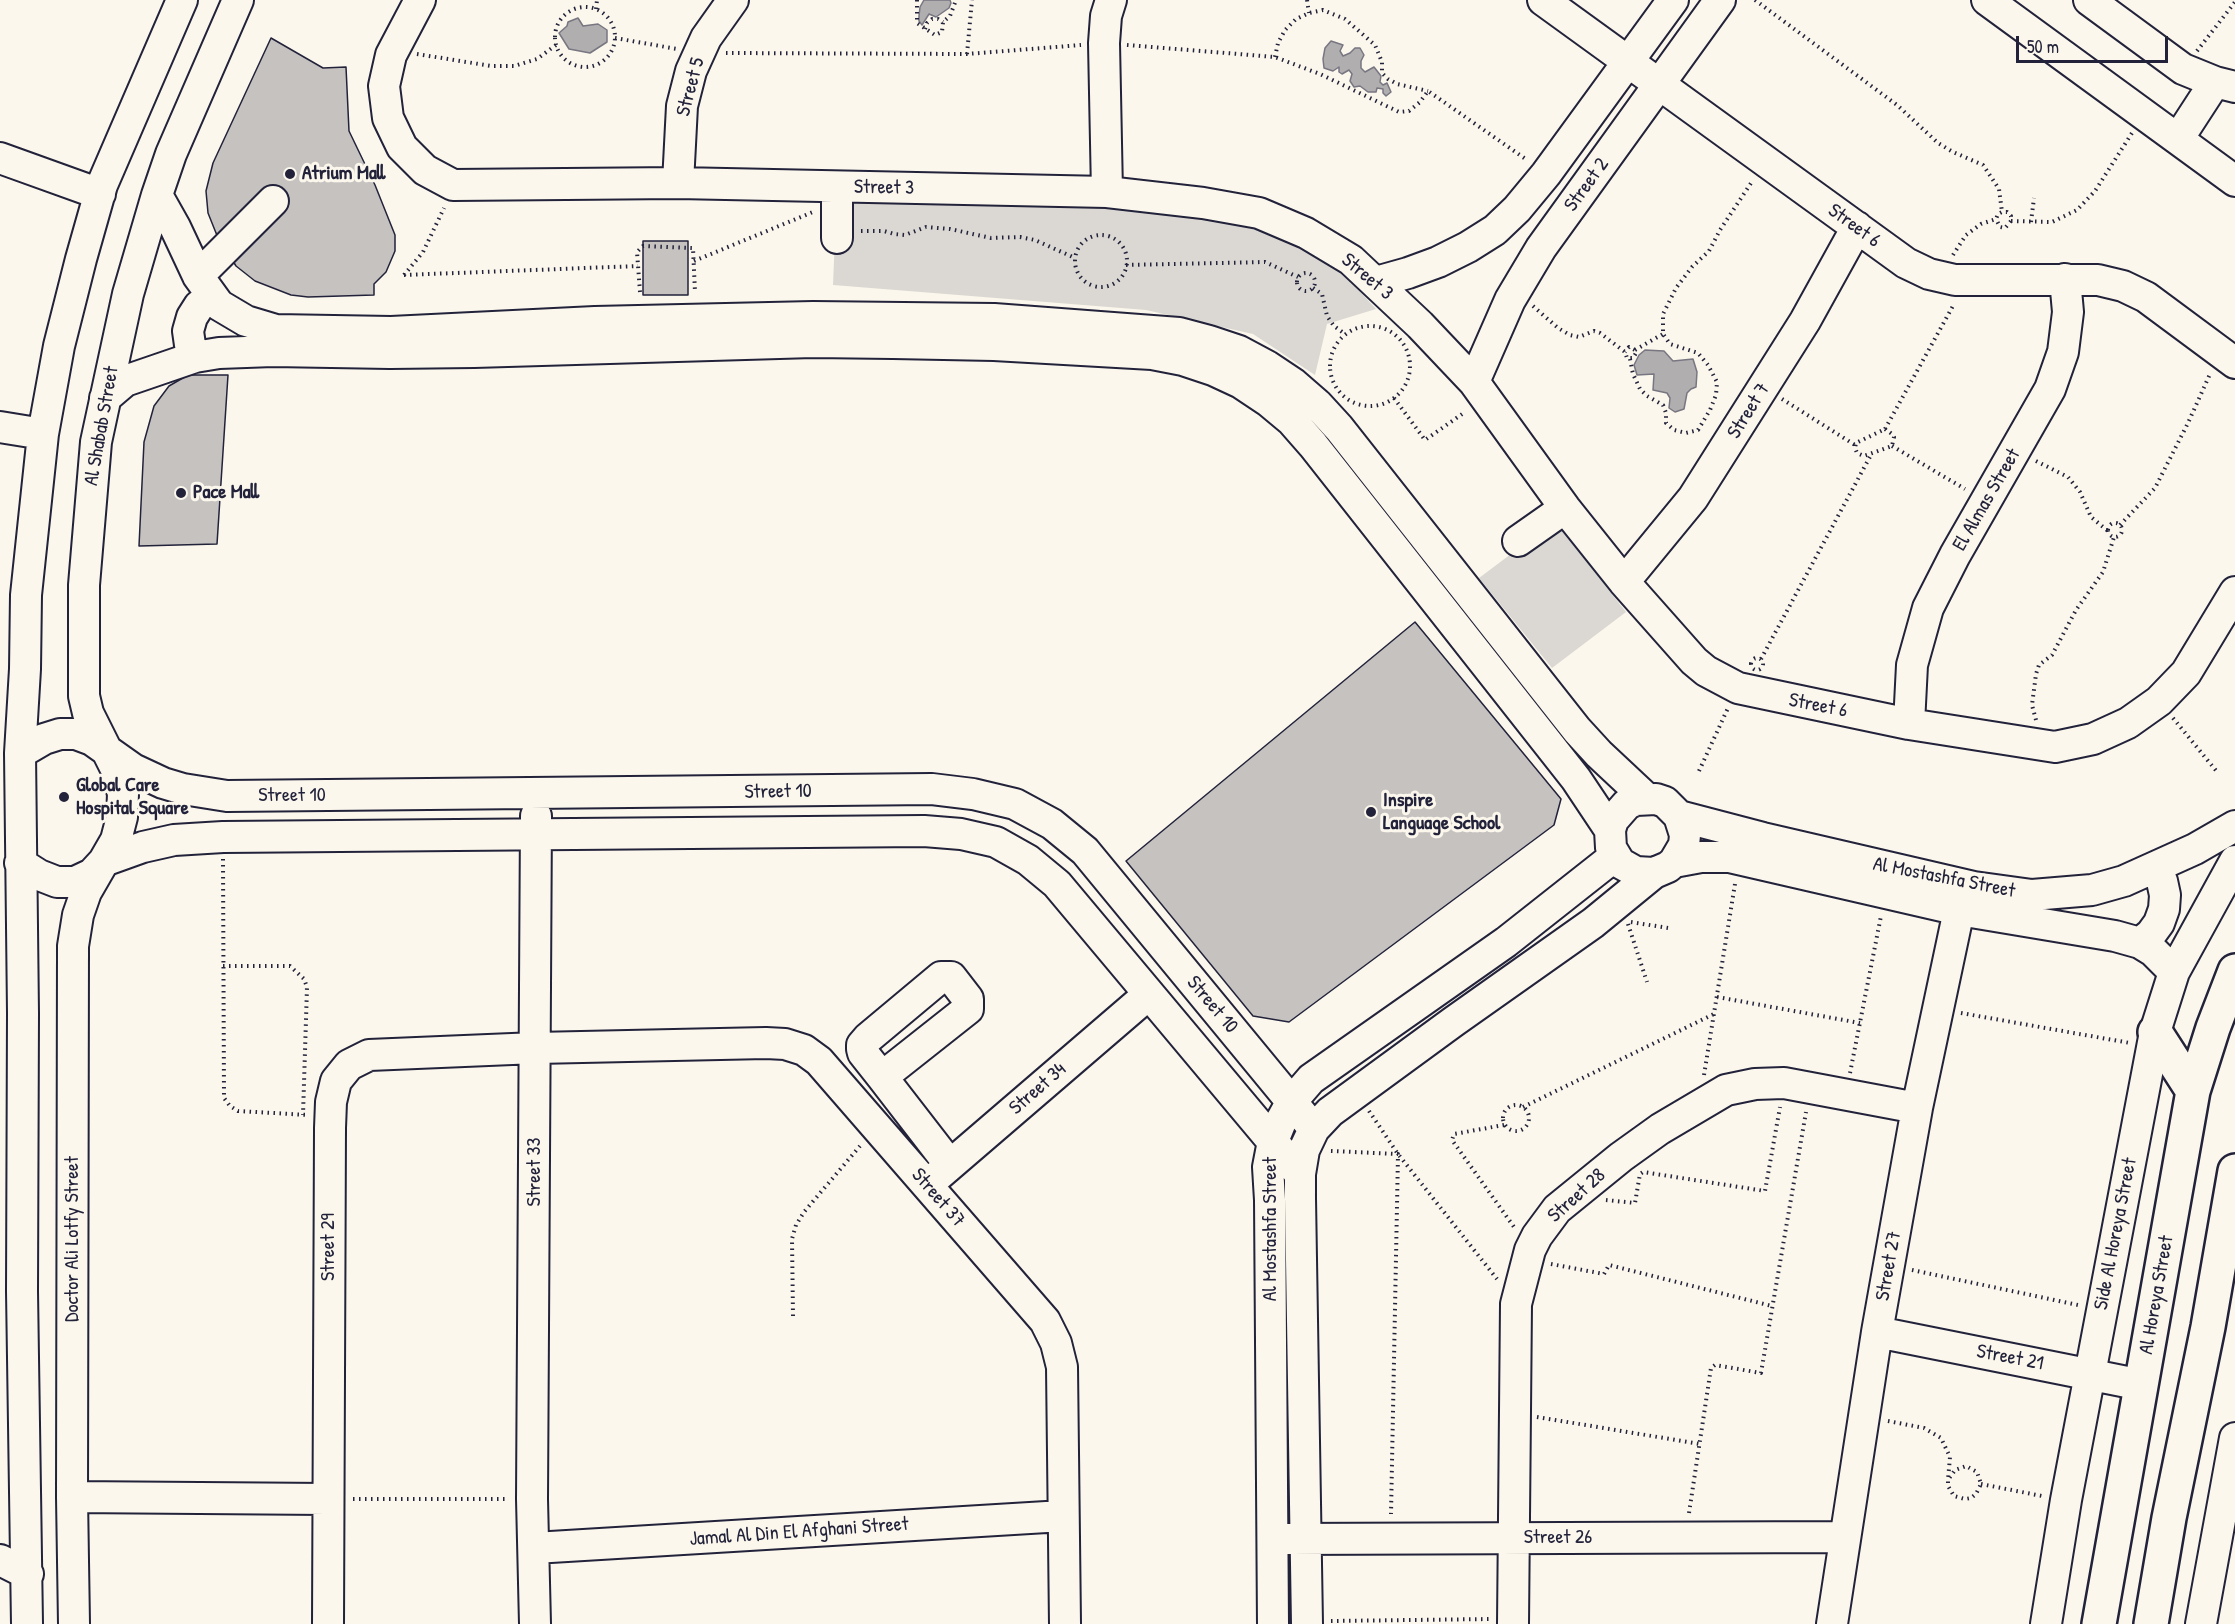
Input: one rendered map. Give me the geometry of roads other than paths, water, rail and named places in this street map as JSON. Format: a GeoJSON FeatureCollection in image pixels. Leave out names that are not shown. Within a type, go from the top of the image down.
{"type":"FeatureCollection","features":[{"type":"Feature","properties":{"kind":"main road","name":"Al Horeya Street"},"geometry":{"type":"LineString","coordinates":[[2099,1624],[2193,1091],[2212,1028],[2235,971]]}},
{"type":"Feature","properties":{"kind":"main road"},"geometry":{"type":"LineString","coordinates":[[2153,1039],[2193,1091]]}},
{"type":"Feature","properties":{"kind":"main road"},"geometry":{"type":"LineString","coordinates":[[2151,1624],[2169,1518],[2221,1329],[2235,1171]]}},
{"type":"Feature","properties":{"kind":"main road"},"geometry":{"type":"LineString","coordinates":[[2118,1508],[2169,1518]]}},
{"type":"Feature","properties":{"kind":"street"},"geometry":{"type":"LineString","coordinates":[[27,1624],[28,1574],[12,1472],[11,1292],[11,1014],[20,862],[20,753],[25,669],[26,595],[43,434],[59,346],[100,194],[144,85],[182,0]]}},
{"type":"Feature","properties":{"kind":"street","name":"Al Shabab Street"},"geometry":{"type":"LineString","coordinates":[[104,861],[116,840],[122,817],[123,794],[117,771],[88,713],[84,696],[88,515],[96,442],[128,294],[157,195],[189,112],[238,0]]}},
{"type":"Feature","properties":{"kind":"street","name":"Street 3"},"geometry":{"type":"LineString","coordinates":[[420,0],[393,50],[384,86],[388,118],[402,147],[425,170],[453,184],[678,183],[837,195],[1107,192],[1203,203],[1259,213],[1306,233],[1351,260],[1376,282],[1480,390]]}},
{"type":"Feature","properties":{"kind":"street","name":"Street 5"},"geometry":{"type":"LineString","coordinates":[[678,183],[682,106],[691,71],[706,39],[733,0]]}},
{"type":"Feature","properties":{"kind":"street"},"geometry":{"type":"LineString","coordinates":[[1107,192],[1104,43],[1106,16],[1111,0]]}},
{"type":"Feature","properties":{"kind":"street"},"geometry":{"type":"LineString","coordinates":[[1543,0],[1659,84]]}},
{"type":"Feature","properties":{"kind":"street","name":"Street 2"},"geometry":{"type":"LineString","coordinates":[[1376,282],[1428,266],[1468,247],[1495,230],[1517,209],[1546,174],[1674,0]]}},
{"type":"Feature","properties":{"kind":"street","name":"Street 2"},"geometry":{"type":"LineString","coordinates":[[1480,390],[1497,327],[1541,248],[1720,0]]}},
{"type":"Feature","properties":{"kind":"street"},"geometry":{"type":"LineString","coordinates":[[1987,0],[2235,181]]}},
{"type":"Feature","properties":{"kind":"street"},"geometry":{"type":"LineString","coordinates":[[2090,0],[2183,69],[2225,84],[2178,140]]}},
{"type":"Feature","properties":{"kind":"street","name":"Street 6"},"geometry":{"type":"LineString","coordinates":[[1659,84],[1906,263],[1953,278],[2098,280],[2123,286],[2146,297],[2227,358]]}},
{"type":"Feature","properties":{"kind":"street"},"geometry":{"type":"LineString","coordinates":[[0,158],[100,194]]}},
{"type":"Feature","properties":{"kind":"street"},"geometry":{"type":"LineString","coordinates":[[157,195],[176,226],[205,286],[219,305],[246,321],[276,330],[335,342]]}},
{"type":"Feature","properties":{"kind":"street"},"geometry":{"type":"LineString","coordinates":[[837,195],[837,235]]}},
{"type":"Feature","properties":{"kind":"street"},"geometry":{"type":"LineString","coordinates":[[195,357],[188,331],[205,286],[273,201]]}},
{"type":"Feature","properties":{"kind":"street","name":"Street 7"},"geometry":{"type":"LineString","coordinates":[[1624,582],[1693,498],[1805,321],[1857,227]]}},
{"type":"Feature","properties":{"kind":"street","name":"El Almas Street"},"geometry":{"type":"LineString","coordinates":[[1909,724],[1912,665],[1928,608],[2050,389],[2063,352],[2068,312],[2065,279]]}},
{"type":"Feature","properties":{"kind":"street"},"geometry":{"type":"LineString","coordinates":[[813,330],[994,319],[1179,333],[1209,340],[1239,351],[1267,366],[1294,384],[1339,428],[1577,730],[1646,798]]}},
{"type":"Feature","properties":{"kind":"street"},"geometry":{"type":"LineString","coordinates":[[105,398],[125,381],[195,357],[273,351],[391,332],[595,322],[813,330],[994,345],[1152,354],[1183,360],[1241,383],[1284,414],[1313,445],[1557,754],[1612,843],[1620,863],[1636,872],[1664,868],[1684,845],[1685,835],[1679,816],[1665,802],[1646,798],[1636,800],[1619,811],[1613,820],[1612,843]]}},
{"type":"Feature","properties":{"kind":"street","name":"Street 6"},"geometry":{"type":"LineString","coordinates":[[1480,390],[1565,508],[1624,582],[1694,661],[1706,672],[1738,688],[1909,724],[2055,747],[2093,739],[2128,723],[2159,701],[2186,673],[2235,592]]}},
{"type":"Feature","properties":{"kind":"street"},"geometry":{"type":"LineString","coordinates":[[0,427],[43,434]]}},
{"type":"Feature","properties":{"kind":"street"},"geometry":{"type":"LineString","coordinates":[[1518,541],[1565,508]]}},
{"type":"Feature","properties":{"kind":"street"},"geometry":{"type":"LineString","coordinates":[[20,753],[44,739],[60,734],[76,734],[92,740],[105,750]]}},
{"type":"Feature","properties":{"kind":"street","name":"Street 10"},"geometry":{"type":"LineString","coordinates":[[105,750],[133,769],[163,783],[183,789],[228,796],[537,795],[932,789],[973,794],[1015,804],[1052,824],[1085,851],[1292,1101],[1306,1151]]}},
{"type":"Feature","properties":{"kind":"street","name":"Street 33"},"geometry":{"type":"LineString","coordinates":[[535,1624],[532,1499],[537,795]]}},
{"type":"Feature","properties":{"kind":"street","name":"Al Mostashfa Street"},"geometry":{"type":"LineString","coordinates":[[1679,816],[1974,887],[2021,893],[2058,894],[2092,890],[2124,881],[2155,868],[2235,826]]}},
{"type":"Feature","properties":{"kind":"street","name":"Street 10"},"geometry":{"type":"LineString","coordinates":[[104,861],[144,847],[174,840],[223,837],[924,831],[961,834],[996,842],[1028,860],[1057,884],[1273,1141],[1306,1151]]}},
{"type":"Feature","properties":{"kind":"street","name":"Al Mostashfa Street"},"geometry":{"type":"LineString","coordinates":[[1273,1624],[1268,1167],[1273,1141],[1292,1101],[1311,1079],[1506,942],[1612,843]]}},
{"type":"Feature","properties":{"kind":"street","name":"Al Mostashfa Street"},"geometry":{"type":"LineString","coordinates":[[1306,1623],[1306,1151],[1330,1112],[1593,923],[1664,868],[1701,857],[1740,859],[1959,910],[2115,936],[2153,951],[2174,972]]}},
{"type":"Feature","properties":{"kind":"street"},"geometry":{"type":"LineString","coordinates":[[20,862],[39,876],[57,882],[75,882],[92,874],[104,861]]}},
{"type":"Feature","properties":{"kind":"street","name":"Doctor Ali Lotfy Street"},"geometry":{"type":"LineString","coordinates":[[74,1624],[72,1497],[73,945],[78,915],[86,892],[104,861]]}},
{"type":"Feature","properties":{"kind":"street","name":"Side Al Horeya Street"},"geometry":{"type":"LineString","coordinates":[[2046,1624],[2066,1500],[2153,1039],[2174,972],[2235,861]]}},
{"type":"Feature","properties":{"kind":"street"},"geometry":{"type":"LineString","coordinates":[[2140,944],[2160,923],[2164,909],[2165,895],[2162,881],[2155,868]]}},
{"type":"Feature","properties":{"kind":"street","name":"Street 27"},"geometry":{"type":"LineString","coordinates":[[1832,1624],[1877,1332],[1917,1108],[1959,910]]}},
{"type":"Feature","properties":{"kind":"street"},"geometry":{"type":"LineString","coordinates":[[1124,963],[1155,936]]}},
{"type":"Feature","properties":{"kind":"street","name":"Street 34"},"geometry":{"type":"LineString","coordinates":[[927,1184],[1157,1003],[1195,984]]}},
{"type":"Feature","properties":{"kind":"street","name":"Street 37"},"geometry":{"type":"LineString","coordinates":[[536,1048],[785,1044],[804,1050],[819,1061],[1030,1302],[1045,1321],[1056,1343],[1062,1366],[1065,1624]]}},
{"type":"Feature","properties":{"kind":"street","name":"Street 29"},"geometry":{"type":"LineString","coordinates":[[328,1624],[317,1115],[331,1102],[336,1081],[349,1065],[369,1055],[536,1048]]}},
{"type":"Feature","properties":{"kind":"street"},"geometry":{"type":"LineString","coordinates":[[882,1077],[950,1165]]}},
{"type":"Feature","properties":{"kind":"street","name":"Street 28"},"geometry":{"type":"LineString","coordinates":[[1513,1622],[1516,1304],[1528,1255],[1537,1236],[1557,1209],[1652,1134],[1726,1090],[1755,1084],[1797,1085],[1917,1108]]}},
{"type":"Feature","properties":{"kind":"street","name":"Street 21"},"geometry":{"type":"LineString","coordinates":[[1877,1332],[2142,1385]]}},
{"type":"Feature","properties":{"kind":"street"},"geometry":{"type":"LineString","coordinates":[[2201,1624],[2235,1438]]}},
{"type":"Feature","properties":{"kind":"street"},"geometry":{"type":"LineString","coordinates":[[72,1497],[327,1499]]}},
{"type":"Feature","properties":{"kind":"street","name":"Jamal Al Din El Afghani Street"},"geometry":{"type":"LineString","coordinates":[[534,1548],[1063,1516]]}},
{"type":"Feature","properties":{"kind":"street","name":"Street 26"},"geometry":{"type":"LineString","coordinates":[[1272,1539],[1844,1537]]}},
{"type":"Feature","properties":{"kind":"street"},"geometry":{"type":"LineString","coordinates":[[0,1560],[28,1574]]}},
{"type":"Feature","properties":{"kind":"place","name":"Atrium Mall"},"geometry":{"type":"Point","coordinates":[290,174]}},
{"type":"Feature","properties":{"kind":"place","name":"Pace Mall"},"geometry":{"type":"Point","coordinates":[181,493]}},
{"type":"Feature","properties":{"kind":"place","name":"Global Care Hospital Square"},"geometry":{"type":"Point","coordinates":[64,797]}},
{"type":"Feature","properties":{"kind":"place","name":"Inspire Language School"},"geometry":{"type":"Point","coordinates":[1371,812]}}]}
